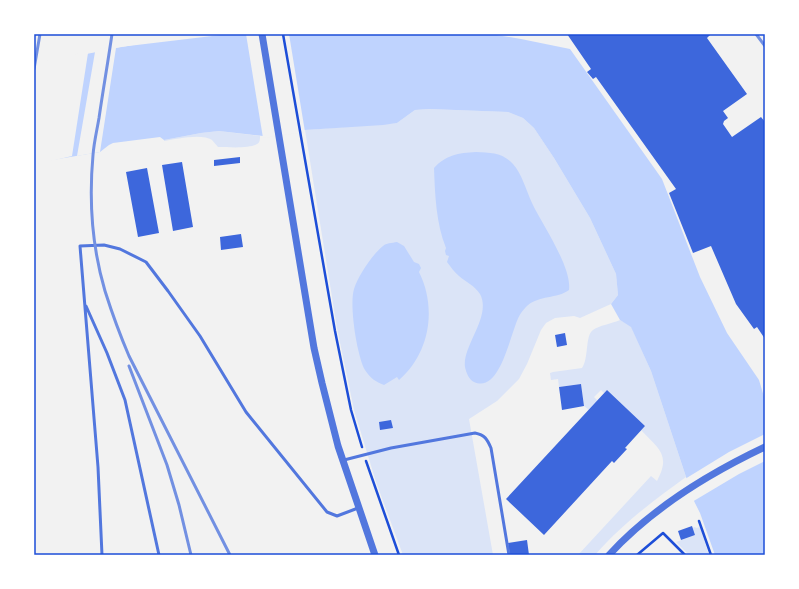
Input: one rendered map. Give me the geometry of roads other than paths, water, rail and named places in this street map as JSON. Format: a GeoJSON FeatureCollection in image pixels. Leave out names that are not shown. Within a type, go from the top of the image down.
{"type":"FeatureCollection","features":[{"type":"Feature","properties":{"kind":"street"},"geometry":{"type":"LineString","coordinates":[[262,34],[322,383],[342,460],[375,555]]}},
{"type":"Feature","properties":{"kind":"street"},"geometry":{"type":"LineString","coordinates":[[609,555],[633,531],[668,503],[711,475],[765,447]]}},
{"type":"Feature","properties":{"kind":"lane"},"geometry":{"type":"LineString","coordinates":[[102,555],[98,467],[80,246],[104,245],[120,249],[146,262],[200,336],[246,412],[326,512],[337,516],[358,508]]}},
{"type":"Feature","properties":{"kind":"lane"},"geometry":{"type":"LineString","coordinates":[[85,304],[107,353],[125,400],[131,435],[159,555]]}},
{"type":"Feature","properties":{"kind":"lane"},"geometry":{"type":"LineString","coordinates":[[342,460],[364,454],[475,433],[481,434],[487,438],[491,448],[509,555]]}},
{"type":"Feature","properties":{"kind":"water"},"geometry":{"type":"Polygon","coordinates":[[[229,34],[491,34],[570,49],[662,179],[700,277],[727,333],[759,380],[765,400],[765,555],[715,555],[700,513],[694,501],[651,371],[631,327],[620,320],[611,304],[618,295],[616,274],[590,218],[534,128],[523,118],[508,112],[429,109],[415,110],[397,123],[383,125],[305,130],[263,136],[219,131],[164,140],[160,137],[113,143],[100,152],[34,163],[34,65],[120,47],[229,34]]]}},
{"type":"Feature","properties":{"kind":"water"},"geometry":{"type":"Polygon","coordinates":[[[476,152],[491,153],[505,157],[516,168],[532,203],[561,258],[569,281],[569,290],[559,295],[537,300],[525,308],[517,320],[499,369],[492,379],[484,383],[472,381],[468,376],[465,367],[465,359],[480,321],[483,303],[478,291],[457,274],[447,262],[449,256],[446,255],[446,248],[440,229],[434,168],[448,157],[476,152]]]}},
{"type":"Feature","properties":{"kind":"water"},"geometry":{"type":"Polygon","coordinates":[[[397,242],[404,246],[414,262],[419,264],[421,268],[419,272],[425,286],[429,315],[424,343],[418,357],[399,380],[397,377],[384,385],[371,377],[365,370],[362,363],[359,354],[352,306],[354,289],[366,266],[384,245],[397,242]]]}},
{"type":"Feature","properties":{"kind":"railway"},"geometry":{"type":"LineString","coordinates":[[34,69],[40,34]]}},
{"type":"Feature","properties":{"kind":"railway"},"geometry":{"type":"LineString","coordinates":[[112,34],[94,145],[92,172],[91,189],[94,240],[97,257],[110,307],[129,356],[230,555]]}},
{"type":"Feature","properties":{"kind":"railway"},"geometry":{"type":"LineString","coordinates":[[756,34],[765,46]]}},
{"type":"Feature","properties":{"kind":"railway"},"geometry":{"type":"LineString","coordinates":[[129,366],[167,465],[179,505],[191,555]]}}]}
